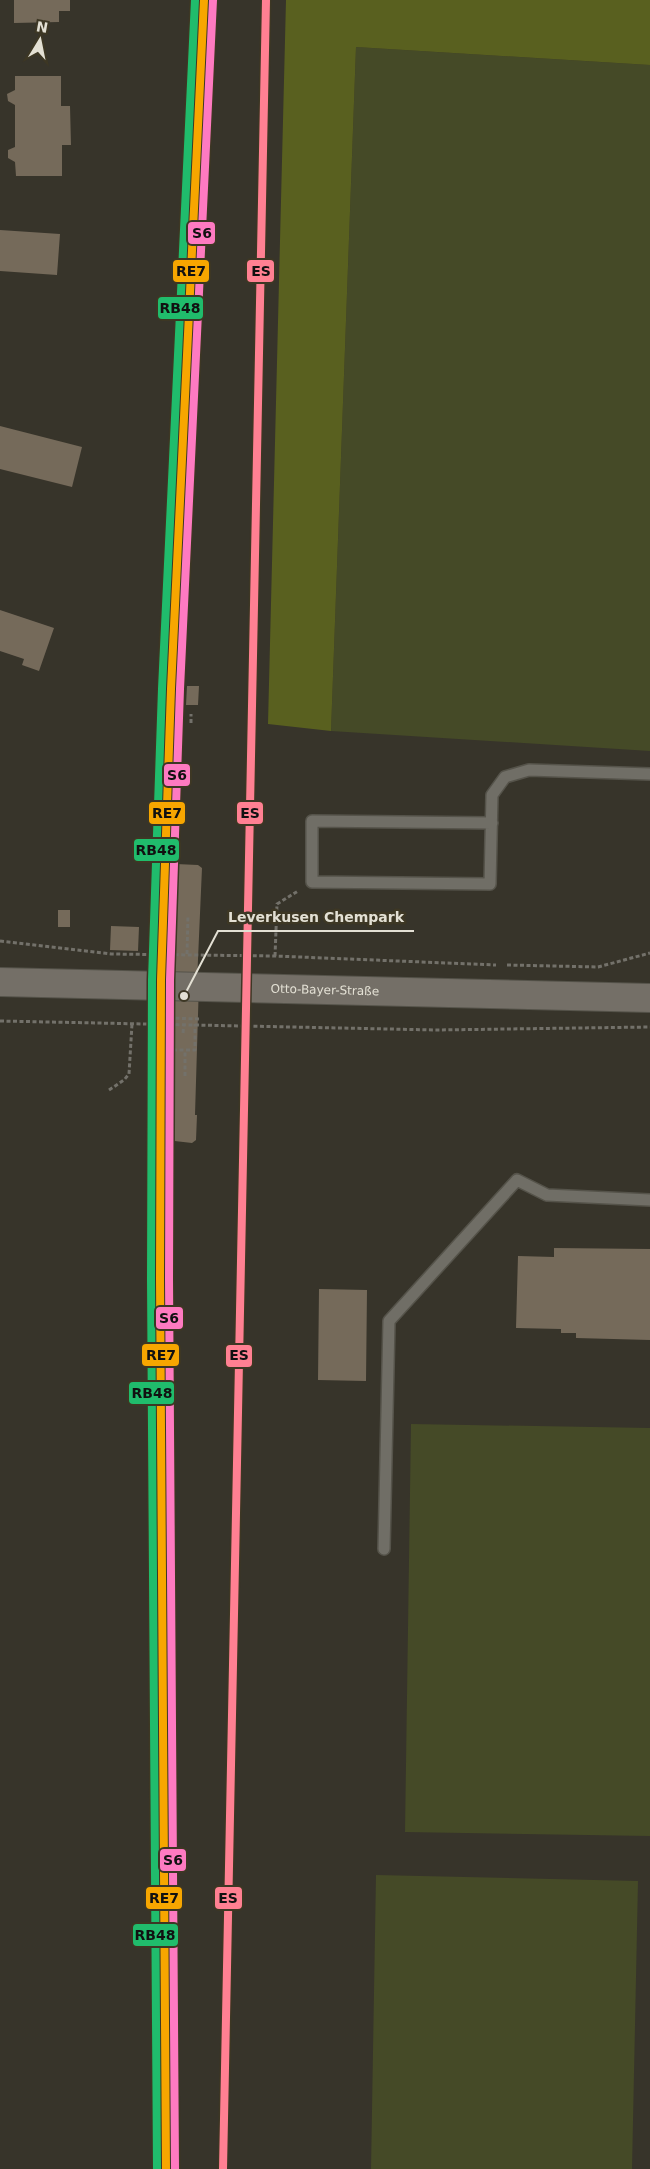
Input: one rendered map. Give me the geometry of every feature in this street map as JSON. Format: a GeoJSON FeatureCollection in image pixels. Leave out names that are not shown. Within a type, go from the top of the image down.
{"type":"FeatureCollection","features":[{"type":"Feature","properties":{"kind":"street","name":"Otto-Bayer-Straße"},"geometry":{"type":"LineString","coordinates":[[0,982],[650,998]]}},
{"type":"Feature","properties":{"kind":"lane"},"geometry":{"type":"LineString","coordinates":[[492,822],[312,820],[312,882],[490,884],[492,822],[492,795],[505,778],[529,770],[650,774]]}},
{"type":"Feature","properties":{"kind":"lane"},"geometry":{"type":"LineString","coordinates":[[384,1549],[389,1321],[517,1180],[547,1195],[650,1200]]}},
{"type":"Feature","properties":{"kind":"path"},"geometry":{"type":"LineString","coordinates":[[191,714],[191,723]]}},
{"type":"Feature","properties":{"kind":"path"},"geometry":{"type":"LineString","coordinates":[[275,956],[277,904],[312,882]]}},
{"type":"Feature","properties":{"kind":"path"},"geometry":{"type":"LineString","coordinates":[[187,954],[188,915]]}},
{"type":"Feature","properties":{"kind":"path"},"geometry":{"type":"LineString","coordinates":[[0,941],[111,954],[275,956],[598,967],[650,953]]}},
{"type":"Feature","properties":{"kind":"path"},"geometry":{"type":"LineString","coordinates":[[169,1018],[199,1018]]}},
{"type":"Feature","properties":{"kind":"path"},"geometry":{"type":"LineString","coordinates":[[184,1018],[183,1033],[185,1024]]}},
{"type":"Feature","properties":{"kind":"path"},"geometry":{"type":"LineString","coordinates":[[0,1021],[437,1030],[650,1028]]}},
{"type":"Feature","properties":{"kind":"path"},"geometry":{"type":"LineString","coordinates":[[109,1090],[130,1074],[132,1024]]}},
{"type":"Feature","properties":{"kind":"path"},"geometry":{"type":"LineString","coordinates":[[174,1024],[173,1050],[194,1050],[195,1024]]}},
{"type":"Feature","properties":{"kind":"path"},"geometry":{"type":"LineString","coordinates":[[185,1050],[185,1076]]}},
{"type":"Feature","properties":{"kind":"green space"},"geometry":{"type":"Polygon","coordinates":[[[286,0],[650,0],[650,65],[356,47],[331,731],[268,724],[286,0]]]}},
{"type":"Feature","properties":{"kind":"green space"},"geometry":{"type":"Polygon","coordinates":[[[356,47],[650,65],[650,751],[331,731],[356,47]]]}},
{"type":"Feature","properties":{"kind":"green space"},"geometry":{"type":"Polygon","coordinates":[[[411,1424],[650,1428],[650,1836],[405,1832],[411,1424]]]}},
{"type":"Feature","properties":{"kind":"green space"},"geometry":{"type":"Polygon","coordinates":[[[376,1875],[638,1881],[632,2169],[371,2169],[376,1875]]]}},
{"type":"Feature","properties":{"kind":"building"},"geometry":{"type":"Polygon","coordinates":[[[14,0],[70,0],[70,11],[59,11],[59,22],[14,23],[14,0]]]}},
{"type":"Feature","properties":{"kind":"building"},"geometry":{"type":"Polygon","coordinates":[[[15,76],[61,76],[61,106],[70,106],[71,145],[62,145],[62,176],[16,176],[15,162],[8,158],[8,150],[15,147],[15,105],[8,101],[7,94],[15,90],[15,76]]]}},
{"type":"Feature","properties":{"kind":"building"},"geometry":{"type":"Polygon","coordinates":[[[0,230],[60,234],[57,275],[0,271],[0,230]]]}},
{"type":"Feature","properties":{"kind":"building"},"geometry":{"type":"Polygon","coordinates":[[[0,426],[82,447],[72,487],[0,469],[0,426]]]}},
{"type":"Feature","properties":{"kind":"building"},"geometry":{"type":"Polygon","coordinates":[[[0,610],[54,628],[39,671],[22,665],[24,659],[0,651],[0,610]]]}},
{"type":"Feature","properties":{"kind":"building"},"geometry":{"type":"Polygon","coordinates":[[[187,686],[199,686],[198,705],[186,705],[187,686]]]}},
{"type":"Feature","properties":{"kind":"building"},"geometry":{"type":"Polygon","coordinates":[[[176,864],[198,865],[202,868],[197,982],[199,982],[195,1115],[197,1115],[196,1140],[192,1143],[166,1140],[169,1092],[167,1092],[172,939],[169,939],[170,910],[173,910],[171,867],[176,864]]]}},
{"type":"Feature","properties":{"kind":"building"},"geometry":{"type":"Polygon","coordinates":[[[58,910],[70,910],[70,927],[58,927],[58,910]]]}},
{"type":"Feature","properties":{"kind":"building"},"geometry":{"type":"Polygon","coordinates":[[[111,926],[139,927],[138,951],[110,950],[111,926]]]}},
{"type":"Feature","properties":{"kind":"building"},"geometry":{"type":"Polygon","coordinates":[[[554,1248],[650,1249],[650,1340],[576,1338],[576,1333],[561,1333],[561,1329],[516,1328],[518,1256],[554,1257],[554,1248]]]}},
{"type":"Feature","properties":{"kind":"building"},"geometry":{"type":"Polygon","coordinates":[[[319,1289],[367,1290],[366,1381],[318,1380],[319,1289]]]}},
{"type":"Feature","properties":{"kind":"transit line","name":"RB48"},"geometry":{"type":"LineString","coordinates":[[157,2169],[151,1279],[152,980],[162,689],[195,0]]}},
{"type":"Feature","properties":{"kind":"transit line","name":"RE7"},"geometry":{"type":"LineString","coordinates":[[166,2169],[160,1279],[161,980],[171,689],[204,0]]}},
{"type":"Feature","properties":{"kind":"transit line","name":"S6"},"geometry":{"type":"LineString","coordinates":[[175,2169],[169,1279],[170,980],[180,689],[213,0]]}},
{"type":"Feature","properties":{"kind":"transit line","name":"ES"},"geometry":{"type":"LineString","coordinates":[[223,2169],[266,0]]}},
{"type":"Feature","properties":{"kind":"place","name":"Leverkusen Chempark"},"geometry":{"type":"Point","coordinates":[184,996]}}]}
